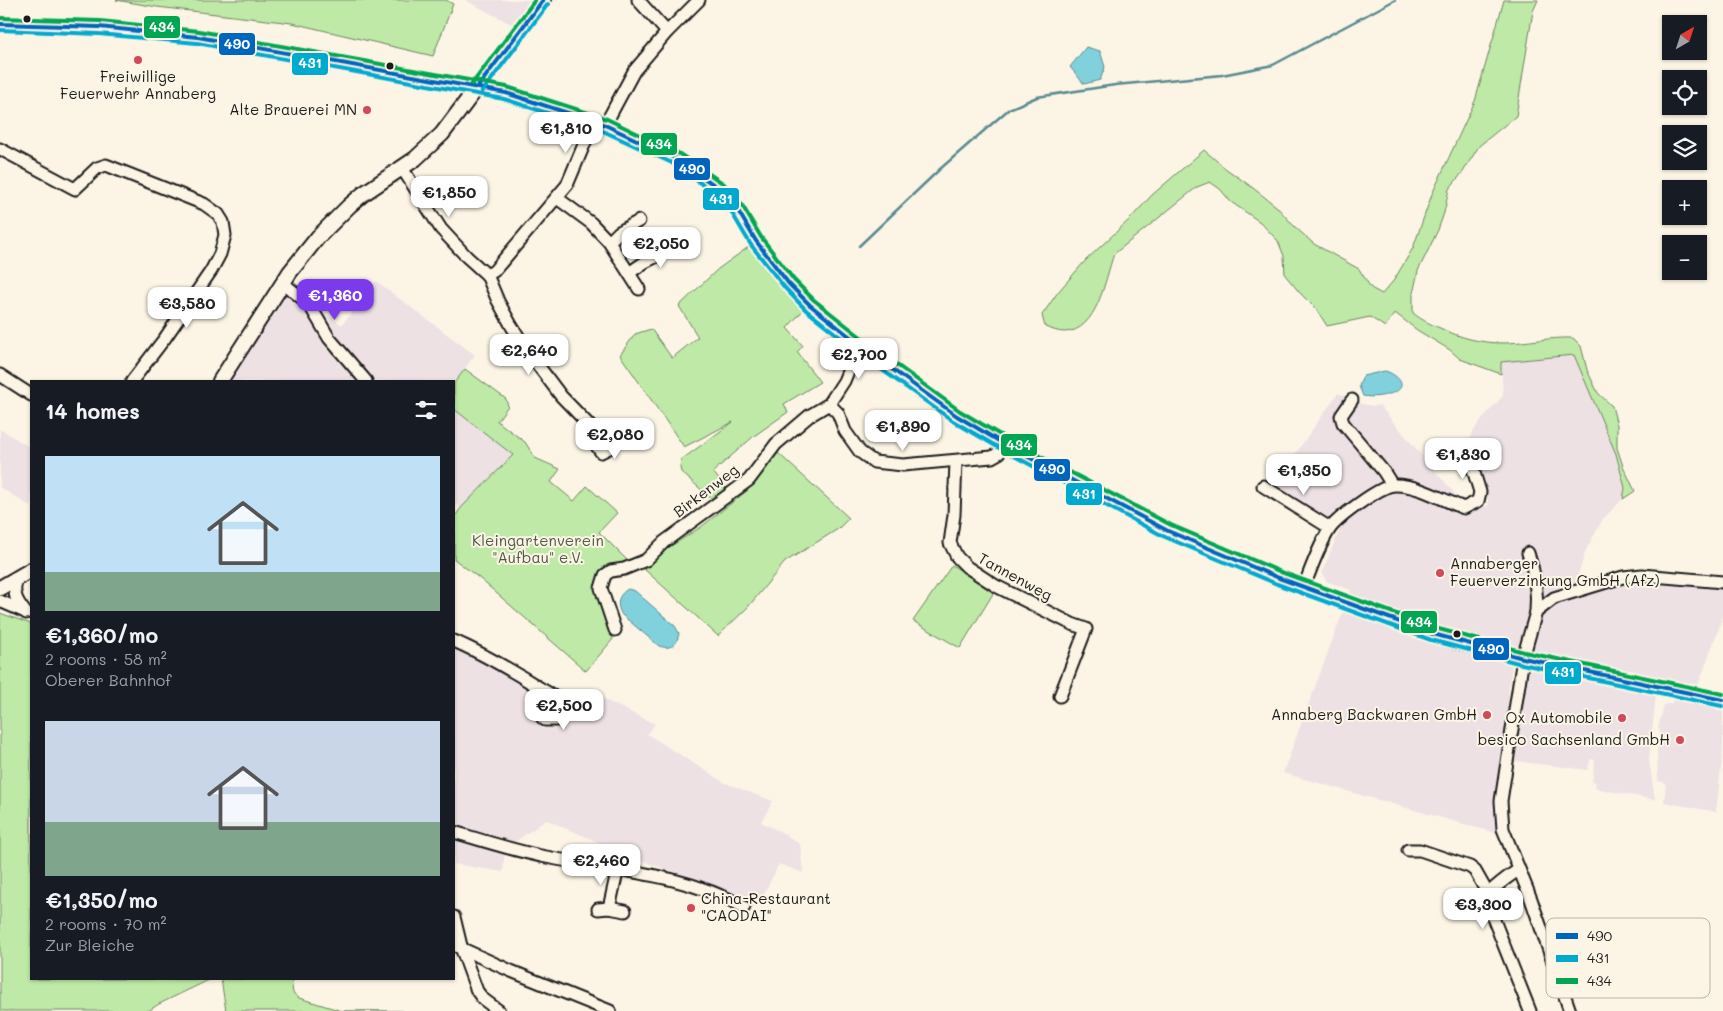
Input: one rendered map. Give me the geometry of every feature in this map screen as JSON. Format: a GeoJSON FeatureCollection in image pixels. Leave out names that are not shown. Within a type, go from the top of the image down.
{"type":"FeatureCollection","features":[{"type":"Feature","properties":{"kind":"main road"},"geometry":{"type":"LineString","coordinates":[[221,380],[307,250],[336,217],[363,194],[415,159],[438,138],[478,88],[543,0]]}},
{"type":"Feature","properties":{"kind":"main road"},"geometry":{"type":"LineString","coordinates":[[478,88],[506,93],[600,123],[675,158],[720,189],[734,204],[756,240],[789,284],[810,305],[855,342],[944,408],[1004,444],[1168,531],[1304,587],[1433,634],[1523,658],[1723,700]]}},
{"type":"Feature","properties":{"kind":"main road"},"geometry":{"type":"LineString","coordinates":[[0,588],[30,571]]}},
{"type":"Feature","properties":{"kind":"street"},"geometry":{"type":"LineString","coordinates":[[638,0],[667,32]]}},
{"type":"Feature","properties":{"kind":"street"},"geometry":{"type":"LineString","coordinates":[[487,275],[494,271],[557,198],[567,185],[600,123],[634,71],[667,32],[699,0]]}},
{"type":"Feature","properties":{"kind":"street"},"geometry":{"type":"LineString","coordinates":[[0,24],[171,33],[381,69],[478,88]]}},
{"type":"Feature","properties":{"kind":"street"},"geometry":{"type":"LineString","coordinates":[[0,149],[75,190],[97,168],[106,165],[204,204],[218,214],[223,222],[225,235],[220,254],[211,271],[165,338],[133,380]]}},
{"type":"Feature","properties":{"kind":"street"},"geometry":{"type":"LineString","coordinates":[[402,168],[441,229],[487,275],[498,301],[528,352],[561,396],[592,428]]}},
{"type":"Feature","properties":{"kind":"street"},"geometry":{"type":"LineString","coordinates":[[557,198],[591,223],[609,242],[639,289]]}},
{"type":"Feature","properties":{"kind":"street"},"geometry":{"type":"LineString","coordinates":[[609,242],[619,232],[639,221]]}},
{"type":"Feature","properties":{"kind":"street"},"geometry":{"type":"LineString","coordinates":[[629,273],[645,262],[681,244]]}},
{"type":"Feature","properties":{"kind":"street"},"geometry":{"type":"LineString","coordinates":[[284,283],[309,304],[329,338],[365,380]]}},
{"type":"Feature","properties":{"kind":"street","name":"Birkenweg"},"geometry":{"type":"LineString","coordinates":[[615,630],[601,588],[605,575],[646,560],[664,542],[749,480],[776,444],[809,416],[830,404],[844,381],[851,364],[855,342]]}},
{"type":"Feature","properties":{"kind":"street"},"geometry":{"type":"LineString","coordinates":[[0,375],[30,394]]}},
{"type":"Feature","properties":{"kind":"street"},"geometry":{"type":"LineString","coordinates":[[1352,400],[1341,416],[1343,423],[1384,472],[1392,485]]}},
{"type":"Feature","properties":{"kind":"street"},"geometry":{"type":"LineString","coordinates":[[830,404],[838,413],[845,431],[860,452],[874,462],[903,465],[992,457],[999,453],[1004,444]]}},
{"type":"Feature","properties":{"kind":"street"},"geometry":{"type":"LineString","coordinates":[[1304,587],[1315,556],[1330,528],[1380,490],[1392,485],[1407,486],[1464,508],[1478,501],[1480,492],[1470,460]]}},
{"type":"Feature","properties":{"kind":"street","name":"Tannenweg"},"geometry":{"type":"LineString","coordinates":[[956,461],[954,516],[950,544],[957,557],[967,567],[996,586],[1086,630],[1060,696]]}},
{"type":"Feature","properties":{"kind":"street"},"geometry":{"type":"LineString","coordinates":[[1263,486],[1330,528]]}},
{"type":"Feature","properties":{"kind":"street"},"geometry":{"type":"LineString","coordinates":[[1528,553],[1536,577],[1538,595],[1536,612],[1523,658],[1501,801],[1503,829],[1546,940]]}},
{"type":"Feature","properties":{"kind":"street"},"geometry":{"type":"LineString","coordinates":[[1536,612],[1554,598],[1598,583],[1623,577],[1642,575],[1723,582]]}},
{"type":"Feature","properties":{"kind":"street"},"geometry":{"type":"LineString","coordinates":[[18,577],[14,594],[18,602],[29,614]]}},
{"type":"Feature","properties":{"kind":"street"},"geometry":{"type":"LineString","coordinates":[[0,601],[29,614]]}},
{"type":"Feature","properties":{"kind":"street"},"geometry":{"type":"LineString","coordinates":[[455,641],[536,686]]}},
{"type":"Feature","properties":{"kind":"street"},"geometry":{"type":"LineString","coordinates":[[455,832],[545,857],[618,868],[673,880],[728,898],[744,907]]}},
{"type":"Feature","properties":{"kind":"street"},"geometry":{"type":"LineString","coordinates":[[1408,850],[1420,850],[1470,867],[1475,871],[1488,894],[1488,905],[1530,1011]]}},
{"type":"Feature","properties":{"kind":"street"},"geometry":{"type":"LineString","coordinates":[[618,868],[603,908],[624,911]]}},
{"type":"Feature","properties":{"kind":"street"},"geometry":{"type":"LineString","coordinates":[[1488,894],[1519,870]]}},
{"type":"Feature","properties":{"kind":"street"},"geometry":{"type":"LineString","coordinates":[[455,925],[458,948],[477,991],[483,999],[500,1011]]}},
{"type":"Feature","properties":{"kind":"street"},"geometry":{"type":"LineString","coordinates":[[458,948],[610,1011]]}},
{"type":"Feature","properties":{"kind":"street"},"geometry":{"type":"LineString","coordinates":[[1566,998],[1570,1011]]}},
{"type":"Feature","properties":{"kind":"shaded area"},"geometry":{"type":"Polygon","coordinates":[[[465,0],[530,0],[511,24],[465,0]]]}},
{"type":"Feature","properties":{"kind":"shaded area"},"geometry":{"type":"Polygon","coordinates":[[[376,281],[475,355],[455,382],[455,380],[221,380],[279,290],[299,304],[323,312],[342,325],[376,281]]]}},
{"type":"Feature","properties":{"kind":"shaded area"},"geometry":{"type":"Polygon","coordinates":[[[1575,355],[1616,453],[1625,488],[1623,499],[1603,519],[1586,550],[1577,578],[1580,592],[1606,584],[1644,579],[1723,588],[1723,617],[1698,686],[1670,683],[1515,648],[1509,683],[1508,731],[1499,779],[1496,810],[1499,834],[1283,773],[1351,590],[1326,581],[1322,572],[1340,529],[1265,479],[1273,470],[1291,460],[1338,393],[1362,404],[1379,405],[1460,500],[1467,512],[1489,505],[1477,459],[1470,443],[1471,435],[1481,420],[1503,396],[1501,362],[1575,355]]]}},
{"type":"Feature","properties":{"kind":"shaded area"},"geometry":{"type":"Polygon","coordinates":[[[455,410],[513,455],[461,508],[455,504],[455,410]]]}},
{"type":"Feature","properties":{"kind":"shaded area"},"geometry":{"type":"Polygon","coordinates":[[[0,429],[30,447],[30,506],[0,487],[0,429]]]}},
{"type":"Feature","properties":{"kind":"shaded area"},"geometry":{"type":"Polygon","coordinates":[[[455,647],[505,672],[551,700],[593,694],[655,724],[647,734],[725,783],[773,801],[761,822],[800,844],[803,873],[779,864],[757,908],[675,872],[653,865],[546,820],[512,844],[455,825],[455,647]]]}},
{"type":"Feature","properties":{"kind":"shaded area"},"geometry":{"type":"Polygon","coordinates":[[[1530,668],[1580,677],[1597,684],[1656,695],[1649,760],[1655,800],[1595,788],[1596,782],[1592,782],[1595,760],[1591,759],[1587,770],[1515,761],[1526,676],[1530,668]]]}},
{"type":"Feature","properties":{"kind":"shaded area"},"geometry":{"type":"Polygon","coordinates":[[[1673,698],[1704,704],[1723,712],[1723,751],[1716,812],[1664,802],[1666,783],[1658,781],[1657,751],[1660,731],[1658,728],[1664,705],[1672,703],[1673,698]]]}},
{"type":"Feature","properties":{"kind":"shaded area"},"geometry":{"type":"Polygon","coordinates":[[[455,835],[505,848],[503,872],[455,864],[455,835]]]}},
{"type":"Feature","properties":{"kind":"green space"},"geometry":{"type":"Polygon","coordinates":[[[116,0],[446,0],[453,4],[433,56],[292,23],[157,7],[116,0]]]}},
{"type":"Feature","properties":{"kind":"green space"},"geometry":{"type":"Polygon","coordinates":[[[1504,0],[1538,0],[1533,11],[1516,116],[1479,146],[1463,172],[1449,189],[1438,230],[1418,271],[1413,294],[1413,313],[1426,322],[1448,332],[1479,341],[1512,343],[1573,338],[1581,346],[1587,370],[1598,393],[1612,406],[1617,425],[1617,448],[1635,491],[1623,499],[1625,488],[1616,454],[1574,355],[1501,362],[1501,374],[1460,359],[1450,350],[1417,330],[1395,313],[1385,327],[1370,317],[1327,326],[1317,310],[1285,275],[1284,256],[1278,241],[1260,222],[1231,202],[1220,189],[1210,182],[1197,187],[1114,254],[1098,302],[1085,323],[1076,330],[1064,332],[1045,327],[1042,315],[1058,292],[1085,261],[1130,219],[1152,195],[1204,150],[1276,206],[1314,244],[1359,269],[1371,288],[1382,294],[1394,280],[1413,248],[1432,194],[1475,101],[1504,0]]]}},
{"type":"Feature","properties":{"kind":"green space"},"geometry":{"type":"Polygon","coordinates":[[[754,243],[807,306],[787,328],[803,346],[797,352],[820,382],[784,404],[788,412],[754,436],[713,472],[727,489],[712,499],[681,472],[681,460],[733,422],[684,447],[620,355],[635,334],[651,329],[672,358],[698,337],[679,306],[718,269],[754,243]]]}},
{"type":"Feature","properties":{"kind":"green space","name":"Kleingartenverein \"Aufbau\" e.V."},"geometry":{"type":"Polygon","coordinates":[[[465,369],[506,399],[508,406],[497,421],[525,442],[535,458],[560,469],[551,482],[574,501],[587,486],[617,513],[599,532],[629,562],[609,569],[599,588],[613,639],[586,671],[479,578],[455,560],[455,517],[461,508],[513,455],[455,410],[455,382],[465,369]]]}},
{"type":"Feature","properties":{"kind":"green space"},"geometry":{"type":"Polygon","coordinates":[[[778,453],[849,518],[838,529],[785,562],[748,607],[718,636],[644,569],[668,548],[701,527],[748,490],[778,453]]]}},
{"type":"Feature","properties":{"kind":"green space"},"geometry":{"type":"Polygon","coordinates":[[[952,565],[994,592],[960,648],[913,621],[952,565]]]}},
{"type":"Feature","properties":{"kind":"green space"},"geometry":{"type":"Polygon","coordinates":[[[0,613],[30,624],[30,980],[209,980],[148,1011],[0,1011],[0,613]]]}},
{"type":"Feature","properties":{"kind":"green space"},"geometry":{"type":"Polygon","coordinates":[[[221,980],[291,980],[293,993],[299,998],[342,1011],[226,1011],[221,980]]]}},
{"type":"Feature","properties":{"kind":"water"},"geometry":{"type":"Polygon","coordinates":[[[1086,47],[1100,51],[1105,67],[1100,80],[1084,84],[1070,67],[1086,47]]]}},
{"type":"Feature","properties":{"kind":"water"},"geometry":{"type":"Polygon","coordinates":[[[1385,371],[1399,380],[1401,386],[1399,389],[1384,396],[1363,396],[1359,386],[1363,376],[1385,371]]]}},
{"type":"Feature","properties":{"kind":"water"},"geometry":{"type":"Polygon","coordinates":[[[628,589],[635,591],[675,626],[679,633],[677,641],[673,646],[659,646],[622,615],[618,604],[624,591],[628,589]]]}},
{"type":"Feature","properties":{"kind":"waterway"},"geometry":{"type":"LineString","coordinates":[[859,246],[940,169],[1009,109],[1037,97],[1115,85],[1222,75],[1273,65],[1395,0]]}},
{"type":"Feature","properties":{"kind":"transit line","name":"434"},"geometry":{"type":"LineString","coordinates":[[472,84],[535,0]]}},
{"type":"Feature","properties":{"kind":"transit line","name":"490"},"geometry":{"type":"LineString","coordinates":[[477,88],[543,0]]}},
{"type":"Feature","properties":{"kind":"transit line","name":"431"},"geometry":{"type":"LineString","coordinates":[[482,92],[548,4]]}},
{"type":"Feature","properties":{"kind":"transit line","name":"434"},"geometry":{"type":"LineString","coordinates":[[0,18],[100,21],[199,31],[507,87],[607,119],[678,153],[724,184],[739,200],[761,237],[794,280],[814,300],[886,357],[960,411],[1007,439],[1171,525],[1281,572],[1435,628],[1524,652],[1723,694]]}},
{"type":"Feature","properties":{"kind":"transit line","name":"490"},"geometry":{"type":"LineString","coordinates":[[0,24],[99,27],[198,37],[506,93],[605,125],[675,158],[720,189],[734,204],[756,241],[789,284],[810,305],[882,362],[957,416],[1004,444],[1168,531],[1279,578],[1433,634],[1523,658],[1723,700]]}},
{"type":"Feature","properties":{"kind":"transit line","name":"431"},"geometry":{"type":"LineString","coordinates":[[0,30],[99,34],[197,43],[504,99],[603,131],[672,163],[716,194],[729,208],[751,245],[785,288],[806,310],[878,367],[953,421],[1001,449],[1165,537],[1277,584],[1431,640],[1522,664],[1722,706]]}},
{"type":"Feature","properties":{"kind":"place","name":"Freiwillige Feuerwehr Annaberg"},"geometry":{"type":"Point","coordinates":[138,60]}},
{"type":"Feature","properties":{"kind":"place","name":"Alte Brauerei MN"},"geometry":{"type":"Point","coordinates":[367,110]}},
{"type":"Feature","properties":{"kind":"place","name":"Annaberger Feuerverzinkung GmbH (Afz)"},"geometry":{"type":"Point","coordinates":[1440,573]}},
{"type":"Feature","properties":{"kind":"place","name":"Annaberg Backwaren GmbH"},"geometry":{"type":"Point","coordinates":[1487,715]}},
{"type":"Feature","properties":{"kind":"place","name":"Ox Automobile"},"geometry":{"type":"Point","coordinates":[1622,718]}},
{"type":"Feature","properties":{"kind":"place","name":"besico Sachsenland GmbH"},"geometry":{"type":"Point","coordinates":[1680,740]}},
{"type":"Feature","properties":{"kind":"place","name":"China-Restaurant \"CAODAI\""},"geometry":{"type":"Point","coordinates":[691,908]}}]}
